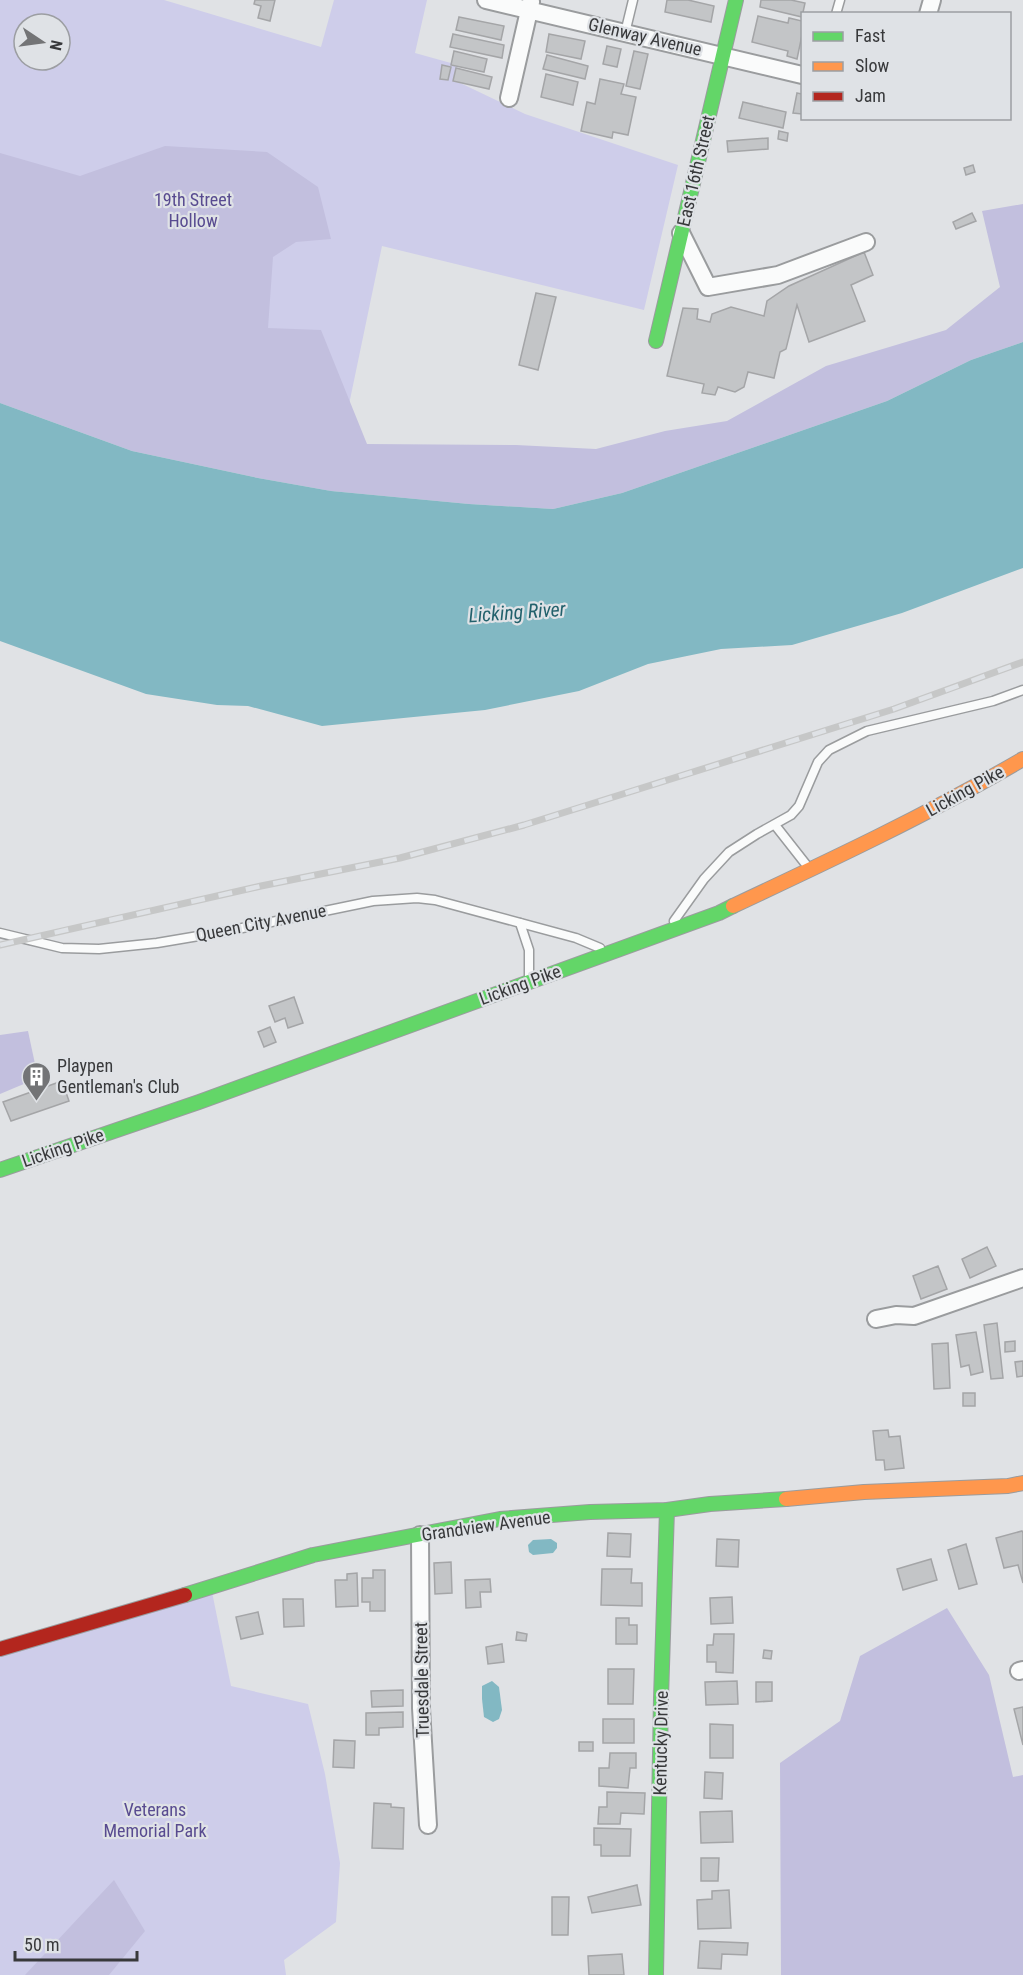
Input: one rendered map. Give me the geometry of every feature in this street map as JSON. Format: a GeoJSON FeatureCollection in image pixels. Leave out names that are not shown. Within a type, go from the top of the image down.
{"type":"FeatureCollection","features":[{"type":"Feature","properties":{"kind":"street","name":"Glenway Avenue"},"geometry":{"type":"LineString","coordinates":[[486,0],[530,5],[625,33],[801,75]]}},
{"type":"Feature","properties":{"kind":"street","name":"East 16th Street"},"geometry":{"type":"LineString","coordinates":[[656,341],[736,0]]}},
{"type":"Feature","properties":{"kind":"street"},"geometry":{"type":"LineString","coordinates":[[509,98],[530,5]]}},
{"type":"Feature","properties":{"kind":"street"},"geometry":{"type":"LineString","coordinates":[[681,233],[708,287],[778,275],[866,242]]}},
{"type":"Feature","properties":{"kind":"street","name":"Licking Pike"},"geometry":{"type":"LineString","coordinates":[[0,1170],[199,1102],[719,913],[886,834],[1023,759]]}},
{"type":"Feature","properties":{"kind":"street"},"geometry":{"type":"LineString","coordinates":[[876,1319],[896,1315],[914,1316],[1023,1278]]}},
{"type":"Feature","properties":{"kind":"street","name":"Grandview Avenue"},"geometry":{"type":"LineString","coordinates":[[0,1649],[230,1582],[313,1555],[500,1520],[590,1512],[667,1510],[710,1504],[864,1492],[1023,1484]]}},
{"type":"Feature","properties":{"kind":"street","name":"Kentucky Drive"},"geometry":{"type":"LineString","coordinates":[[656,1975],[667,1510]]}},
{"type":"Feature","properties":{"kind":"street","name":"Truesdale Street"},"geometry":{"type":"LineString","coordinates":[[420,1535],[421,1708],[428,1825]]}},
{"type":"Feature","properties":{"kind":"lane"},"geometry":{"type":"LineString","coordinates":[[625,33],[633,0]]}},
{"type":"Feature","properties":{"kind":"lane"},"geometry":{"type":"LineString","coordinates":[[667,930],[704,879],[729,852],[791,816],[799,806],[818,762],[829,750],[867,731],[993,701],[1023,690]]}},
{"type":"Feature","properties":{"kind":"lane"},"geometry":{"type":"LineString","coordinates":[[775,825],[810,870]]}},
{"type":"Feature","properties":{"kind":"lane","name":"Queen City Avenue"},"geometry":{"type":"LineString","coordinates":[[0,933],[62,948],[99,949],[157,943],[228,931],[374,901],[417,898],[435,900],[576,938],[609,952]]}},
{"type":"Feature","properties":{"kind":"lane"},"geometry":{"type":"LineString","coordinates":[[520,923],[531,960],[529,981]]}},
{"type":"Feature","properties":{"kind":"green space","name":"19th Street Hollow"},"geometry":{"type":"Polygon","coordinates":[[[0,0],[164,0],[321,47],[334,0],[427,0],[415,53],[458,65],[454,80],[525,114],[678,165],[644,310],[382,246],[331,491],[0,403],[0,0]]]}},
{"type":"Feature","properties":{"kind":"green space"},"geometry":{"type":"Polygon","coordinates":[[[165,146],[267,152],[318,187],[331,239],[296,242],[273,257],[268,328],[321,330],[367,444],[516,445],[596,449],[665,431],[727,421],[826,366],[946,330],[1000,287],[982,211],[1023,204],[1023,342],[971,360],[887,401],[622,493],[553,509],[469,504],[331,491],[258,478],[132,451],[0,403],[0,153],[80,176],[165,146]]]}},
{"type":"Feature","properties":{"kind":"green space"},"geometry":{"type":"Polygon","coordinates":[[[28,1031],[38,1078],[0,1094],[0,1035],[28,1031]]]}},
{"type":"Feature","properties":{"kind":"green space","name":"Veterans Memorial Park"},"geometry":{"type":"Polygon","coordinates":[[[211,1587],[231,1686],[308,1704],[325,1774],[340,1863],[336,1922],[284,1960],[286,1975],[0,1975],[0,1649],[211,1587]]]}},
{"type":"Feature","properties":{"kind":"green space"},"geometry":{"type":"Polygon","coordinates":[[[947,1608],[989,1675],[1013,1777],[1023,1775],[1023,1975],[781,1975],[780,1763],[840,1721],[860,1656],[947,1608]]]}},
{"type":"Feature","properties":{"kind":"green space"},"geometry":{"type":"Polygon","coordinates":[[[114,1880],[145,1931],[109,1975],[25,1975],[114,1880]]]}},
{"type":"Feature","properties":{"kind":"water","name":"Licking River"},"geometry":{"type":"Polygon","coordinates":[[[1023,342],[1023,568],[902,613],[792,645],[721,649],[648,664],[579,691],[485,710],[322,726],[248,706],[217,705],[146,694],[0,641],[0,403],[132,451],[258,478],[331,491],[469,504],[553,509],[622,493],[887,401],[971,360],[1023,342]]]}},
{"type":"Feature","properties":{"kind":"water"},"geometry":{"type":"Polygon","coordinates":[[[551,1539],[557,1543],[557,1548],[553,1553],[533,1555],[529,1552],[528,1545],[533,1540],[551,1539]]]}},
{"type":"Feature","properties":{"kind":"water"},"geometry":{"type":"Polygon","coordinates":[[[492,1681],[499,1687],[502,1710],[499,1719],[493,1722],[484,1717],[482,1699],[482,1686],[492,1681]]]}},
{"type":"Feature","properties":{"kind":"building"},"geometry":{"type":"Polygon","coordinates":[[[255,0],[275,0],[270,21],[258,18],[261,6],[254,4],[255,0]]]}},
{"type":"Feature","properties":{"kind":"building"},"geometry":{"type":"Polygon","coordinates":[[[667,0],[688,0],[714,6],[711,22],[665,12],[667,0]]]}},
{"type":"Feature","properties":{"kind":"building"},"geometry":{"type":"Polygon","coordinates":[[[761,0],[791,0],[805,3],[801,17],[760,7],[761,0]]]}},
{"type":"Feature","properties":{"kind":"building"},"geometry":{"type":"Polygon","coordinates":[[[758,16],[788,23],[789,18],[801,21],[801,40],[797,59],[787,56],[788,51],[752,42],[758,16]]]}},
{"type":"Feature","properties":{"kind":"building"},"geometry":{"type":"Polygon","coordinates":[[[459,17],[504,26],[501,40],[456,30],[459,17]]]}},
{"type":"Feature","properties":{"kind":"building"},"geometry":{"type":"Polygon","coordinates":[[[453,34],[504,45],[502,58],[450,47],[453,34]]]}},
{"type":"Feature","properties":{"kind":"building"},"geometry":{"type":"Polygon","coordinates":[[[549,34],[585,41],[581,59],[546,52],[549,34]]]}},
{"type":"Feature","properties":{"kind":"building"},"geometry":{"type":"Polygon","coordinates":[[[607,46],[621,49],[617,67],[603,64],[607,46]]]}},
{"type":"Feature","properties":{"kind":"building"},"geometry":{"type":"Polygon","coordinates":[[[454,51],[487,59],[484,72],[451,65],[454,51]]]}},
{"type":"Feature","properties":{"kind":"building"},"geometry":{"type":"Polygon","coordinates":[[[634,51],[648,54],[640,89],[626,86],[634,51]]]}},
{"type":"Feature","properties":{"kind":"building"},"geometry":{"type":"Polygon","coordinates":[[[547,55],[588,66],[585,79],[543,69],[547,55]]]}},
{"type":"Feature","properties":{"kind":"building"},"geometry":{"type":"Polygon","coordinates":[[[442,65],[451,67],[448,80],[440,79],[442,65]]]}},
{"type":"Feature","properties":{"kind":"building"},"geometry":{"type":"Polygon","coordinates":[[[456,68],[492,77],[489,89],[453,81],[456,68]]]}},
{"type":"Feature","properties":{"kind":"building"},"geometry":{"type":"Polygon","coordinates":[[[546,74],[578,82],[573,105],[541,97],[546,74]]]}},
{"type":"Feature","properties":{"kind":"building"},"geometry":{"type":"Polygon","coordinates":[[[600,79],[624,84],[621,94],[636,97],[628,135],[613,132],[612,138],[581,131],[587,102],[595,104],[600,79]]]}},
{"type":"Feature","properties":{"kind":"building"},"geometry":{"type":"Polygon","coordinates":[[[797,93],[801,94],[801,114],[793,113],[797,93]]]}},
{"type":"Feature","properties":{"kind":"building"},"geometry":{"type":"Polygon","coordinates":[[[743,102],[786,112],[783,128],[739,118],[743,102]]]}},
{"type":"Feature","properties":{"kind":"building"},"geometry":{"type":"Polygon","coordinates":[[[779,131],[788,133],[787,141],[778,139],[779,131]]]}},
{"type":"Feature","properties":{"kind":"building"},"geometry":{"type":"Polygon","coordinates":[[[768,138],[768,149],[728,152],[727,141],[768,138]]]}},
{"type":"Feature","properties":{"kind":"building"},"geometry":{"type":"Polygon","coordinates":[[[973,165],[975,172],[966,175],[964,168],[973,165]]]}},
{"type":"Feature","properties":{"kind":"building"},"geometry":{"type":"Polygon","coordinates":[[[972,213],[976,221],[956,229],[953,222],[972,213]]]}},
{"type":"Feature","properties":{"kind":"building"},"geometry":{"type":"Polygon","coordinates":[[[864,252],[873,275],[851,285],[865,321],[809,342],[797,305],[786,349],[780,352],[774,378],[748,372],[744,387],[735,392],[718,387],[715,395],[702,393],[704,384],[667,376],[683,308],[698,309],[697,319],[710,322],[712,314],[731,307],[764,316],[767,301],[789,286],[864,252]]]}},
{"type":"Feature","properties":{"kind":"building"},"geometry":{"type":"Polygon","coordinates":[[[536,293],[556,297],[538,370],[519,365],[536,293]]]}},
{"type":"Feature","properties":{"kind":"building"},"geometry":{"type":"Polygon","coordinates":[[[294,997],[303,1023],[288,1028],[285,1018],[275,1022],[269,1006],[294,997]]]}},
{"type":"Feature","properties":{"kind":"building"},"geometry":{"type":"Polygon","coordinates":[[[270,1027],[276,1042],[264,1047],[258,1032],[270,1027]]]}},
{"type":"Feature","properties":{"kind":"building","name":"Playpen Gentleman's Club"},"geometry":{"type":"Polygon","coordinates":[[[62,1081],[69,1101],[11,1121],[3,1102],[62,1081]]]}},
{"type":"Feature","properties":{"kind":"building"},"geometry":{"type":"Polygon","coordinates":[[[987,1247],[996,1266],[970,1278],[962,1259],[987,1247]]]}},
{"type":"Feature","properties":{"kind":"building"},"geometry":{"type":"Polygon","coordinates":[[[938,1266],[947,1289],[921,1299],[913,1276],[938,1266]]]}},
{"type":"Feature","properties":{"kind":"building"},"geometry":{"type":"Polygon","coordinates":[[[997,1323],[1003,1378],[991,1379],[984,1325],[997,1323]]]}},
{"type":"Feature","properties":{"kind":"building"},"geometry":{"type":"Polygon","coordinates":[[[976,1332],[983,1372],[971,1375],[969,1365],[961,1367],[956,1335],[976,1332]]]}},
{"type":"Feature","properties":{"kind":"building"},"geometry":{"type":"Polygon","coordinates":[[[1015,1341],[1015,1351],[1005,1352],[1005,1342],[1015,1341]]]}},
{"type":"Feature","properties":{"kind":"building"},"geometry":{"type":"Polygon","coordinates":[[[948,1343],[950,1388],[934,1389],[932,1344],[948,1343]]]}},
{"type":"Feature","properties":{"kind":"building"},"geometry":{"type":"Polygon","coordinates":[[[1023,1361],[1023,1376],[1017,1377],[1015,1362],[1023,1361]]]}},
{"type":"Feature","properties":{"kind":"building"},"geometry":{"type":"Polygon","coordinates":[[[963,1393],[975,1393],[975,1406],[963,1406],[963,1393]]]}},
{"type":"Feature","properties":{"kind":"building"},"geometry":{"type":"Polygon","coordinates":[[[888,1430],[889,1437],[900,1436],[904,1468],[885,1470],[884,1460],[876,1460],[873,1431],[888,1430]]]}},
{"type":"Feature","properties":{"kind":"building"},"geometry":{"type":"Polygon","coordinates":[[[1022,1531],[1023,1583],[1018,1565],[1004,1568],[996,1538],[1022,1531]]]}},
{"type":"Feature","properties":{"kind":"building"},"geometry":{"type":"Polygon","coordinates":[[[608,1533],[631,1534],[630,1557],[607,1556],[608,1533]]]}},
{"type":"Feature","properties":{"kind":"building"},"geometry":{"type":"Polygon","coordinates":[[[717,1539],[739,1540],[738,1567],[716,1566],[717,1539]]]}},
{"type":"Feature","properties":{"kind":"building"},"geometry":{"type":"Polygon","coordinates":[[[966,1544],[977,1584],[959,1589],[948,1550],[966,1544]]]}},
{"type":"Feature","properties":{"kind":"building"},"geometry":{"type":"Polygon","coordinates":[[[931,1559],[937,1580],[903,1590],[897,1569],[931,1559]]]}},
{"type":"Feature","properties":{"kind":"building"},"geometry":{"type":"Polygon","coordinates":[[[451,1562],[452,1593],[435,1594],[434,1563],[451,1562]]]}},
{"type":"Feature","properties":{"kind":"building"},"geometry":{"type":"Polygon","coordinates":[[[602,1569],[632,1569],[631,1583],[642,1583],[642,1606],[601,1605],[602,1569]]]}},
{"type":"Feature","properties":{"kind":"building"},"geometry":{"type":"Polygon","coordinates":[[[373,1570],[385,1570],[385,1611],[370,1611],[370,1602],[362,1602],[362,1578],[373,1578],[373,1570]]]}},
{"type":"Feature","properties":{"kind":"building"},"geometry":{"type":"Polygon","coordinates":[[[357,1573],[358,1606],[336,1607],[335,1580],[347,1580],[347,1574],[357,1573]]]}},
{"type":"Feature","properties":{"kind":"building"},"geometry":{"type":"Polygon","coordinates":[[[490,1579],[491,1592],[480,1592],[481,1607],[466,1608],[465,1580],[490,1579]]]}},
{"type":"Feature","properties":{"kind":"building"},"geometry":{"type":"Polygon","coordinates":[[[732,1597],[733,1623],[711,1624],[710,1598],[732,1597]]]}},
{"type":"Feature","properties":{"kind":"building"},"geometry":{"type":"Polygon","coordinates":[[[283,1599],[303,1599],[304,1626],[284,1627],[283,1599]]]}},
{"type":"Feature","properties":{"kind":"building"},"geometry":{"type":"Polygon","coordinates":[[[258,1612],[263,1634],[241,1639],[236,1617],[258,1612]]]}},
{"type":"Feature","properties":{"kind":"building"},"geometry":{"type":"Polygon","coordinates":[[[616,1618],[629,1618],[629,1625],[637,1625],[637,1644],[616,1644],[616,1618]]]}},
{"type":"Feature","properties":{"kind":"building"},"geometry":{"type":"Polygon","coordinates":[[[517,1632],[527,1634],[526,1641],[516,1640],[517,1632]]]}},
{"type":"Feature","properties":{"kind":"building"},"geometry":{"type":"Polygon","coordinates":[[[714,1634],[734,1634],[733,1673],[716,1672],[716,1662],[707,1662],[707,1645],[713,1645],[714,1634]]]}},
{"type":"Feature","properties":{"kind":"building"},"geometry":{"type":"Polygon","coordinates":[[[502,1644],[504,1662],[488,1664],[486,1647],[502,1644]]]}},
{"type":"Feature","properties":{"kind":"building"},"geometry":{"type":"Polygon","coordinates":[[[764,1650],[772,1651],[771,1659],[763,1658],[764,1650]]]}},
{"type":"Feature","properties":{"kind":"building"},"geometry":{"type":"Polygon","coordinates":[[[608,1669],[634,1669],[633,1704],[608,1704],[608,1669]]]}},
{"type":"Feature","properties":{"kind":"building"},"geometry":{"type":"Polygon","coordinates":[[[737,1681],[738,1704],[706,1705],[705,1682],[737,1681]]]}},
{"type":"Feature","properties":{"kind":"building"},"geometry":{"type":"Polygon","coordinates":[[[756,1682],[772,1682],[772,1701],[756,1702],[756,1682]]]}},
{"type":"Feature","properties":{"kind":"building"},"geometry":{"type":"Polygon","coordinates":[[[403,1690],[403,1706],[372,1707],[371,1691],[403,1690]]]}},
{"type":"Feature","properties":{"kind":"building"},"geometry":{"type":"Polygon","coordinates":[[[1023,1707],[1023,1745],[1014,1709],[1023,1707]]]}},
{"type":"Feature","properties":{"kind":"building"},"geometry":{"type":"Polygon","coordinates":[[[403,1712],[403,1727],[379,1728],[379,1735],[366,1735],[366,1713],[403,1712]]]}},
{"type":"Feature","properties":{"kind":"building"},"geometry":{"type":"Polygon","coordinates":[[[603,1719],[634,1719],[634,1743],[603,1743],[603,1719]]]}},
{"type":"Feature","properties":{"kind":"building"},"geometry":{"type":"Polygon","coordinates":[[[710,1724],[733,1725],[733,1758],[710,1758],[710,1724]]]}},
{"type":"Feature","properties":{"kind":"building"},"geometry":{"type":"Polygon","coordinates":[[[334,1740],[355,1741],[354,1768],[333,1767],[334,1740]]]}},
{"type":"Feature","properties":{"kind":"building"},"geometry":{"type":"Polygon","coordinates":[[[579,1742],[593,1742],[593,1751],[579,1751],[579,1742]]]}},
{"type":"Feature","properties":{"kind":"building"},"geometry":{"type":"Polygon","coordinates":[[[610,1753],[636,1753],[636,1768],[630,1768],[628,1788],[599,1786],[599,1768],[609,1768],[610,1753]]]}},
{"type":"Feature","properties":{"kind":"building"},"geometry":{"type":"Polygon","coordinates":[[[705,1772],[723,1773],[722,1799],[704,1798],[705,1772]]]}},
{"type":"Feature","properties":{"kind":"building"},"geometry":{"type":"Polygon","coordinates":[[[607,1792],[645,1793],[644,1814],[621,1813],[620,1824],[598,1824],[599,1807],[607,1807],[607,1792]]]}},
{"type":"Feature","properties":{"kind":"building"},"geometry":{"type":"Polygon","coordinates":[[[374,1803],[391,1804],[391,1807],[404,1808],[403,1849],[372,1848],[374,1803]]]}},
{"type":"Feature","properties":{"kind":"building"},"geometry":{"type":"Polygon","coordinates":[[[732,1811],[733,1842],[701,1843],[700,1812],[732,1811]]]}},
{"type":"Feature","properties":{"kind":"building"},"geometry":{"type":"Polygon","coordinates":[[[594,1828],[631,1829],[630,1856],[601,1856],[601,1845],[594,1845],[594,1828]]]}},
{"type":"Feature","properties":{"kind":"building"},"geometry":{"type":"Polygon","coordinates":[[[701,1858],[719,1858],[718,1881],[701,1881],[701,1858]]]}},
{"type":"Feature","properties":{"kind":"building"},"geometry":{"type":"Polygon","coordinates":[[[637,1885],[641,1905],[592,1913],[588,1897],[637,1885]]]}},
{"type":"Feature","properties":{"kind":"building"},"geometry":{"type":"Polygon","coordinates":[[[729,1890],[731,1928],[698,1929],[697,1900],[712,1899],[712,1891],[729,1890]]]}},
{"type":"Feature","properties":{"kind":"building"},"geometry":{"type":"Polygon","coordinates":[[[552,1897],[569,1897],[568,1935],[552,1935],[552,1897]]]}},
{"type":"Feature","properties":{"kind":"building"},"geometry":{"type":"Polygon","coordinates":[[[700,1941],[748,1943],[747,1955],[722,1954],[721,1969],[698,1968],[700,1941]]]}},
{"type":"Feature","properties":{"kind":"building"},"geometry":{"type":"Polygon","coordinates":[[[622,1954],[624,1975],[589,1975],[588,1956],[622,1954]]]}},
{"type":"Feature","properties":{"kind":"railway"},"geometry":{"type":"LineString","coordinates":[[0,945],[261,886],[400,858],[524,825],[894,709],[1023,662]]}},
{"type":"Feature","properties":{"kind":"traffic: fast"},"geometry":{"type":"LineString","coordinates":[[656,341],[736,0]]}},
{"type":"Feature","properties":{"kind":"traffic: fast"},"geometry":{"type":"LineString","coordinates":[[0,1170],[199,1102],[733,906]]}},
{"type":"Feature","properties":{"kind":"traffic: fast"},"geometry":{"type":"LineString","coordinates":[[185,1595],[313,1555],[500,1519],[590,1512],[667,1510],[710,1504],[786,1499]]}},
{"type":"Feature","properties":{"kind":"traffic: fast"},"geometry":{"type":"LineString","coordinates":[[656,1975],[667,1510]]}},
{"type":"Feature","properties":{"kind":"traffic: slow"},"geometry":{"type":"LineString","coordinates":[[733,906],[916,818],[1023,759]]}},
{"type":"Feature","properties":{"kind":"traffic: slow"},"geometry":{"type":"LineString","coordinates":[[786,1499],[864,1492],[1008,1486],[1023,1483]]}},
{"type":"Feature","properties":{"kind":"traffic: jam"},"geometry":{"type":"LineString","coordinates":[[0,1649],[185,1595]]}},
{"type":"Feature","properties":{"kind":"place","name":"Playpen Gentleman's Club"},"geometry":{"type":"Point","coordinates":[36,1102]}}]}
